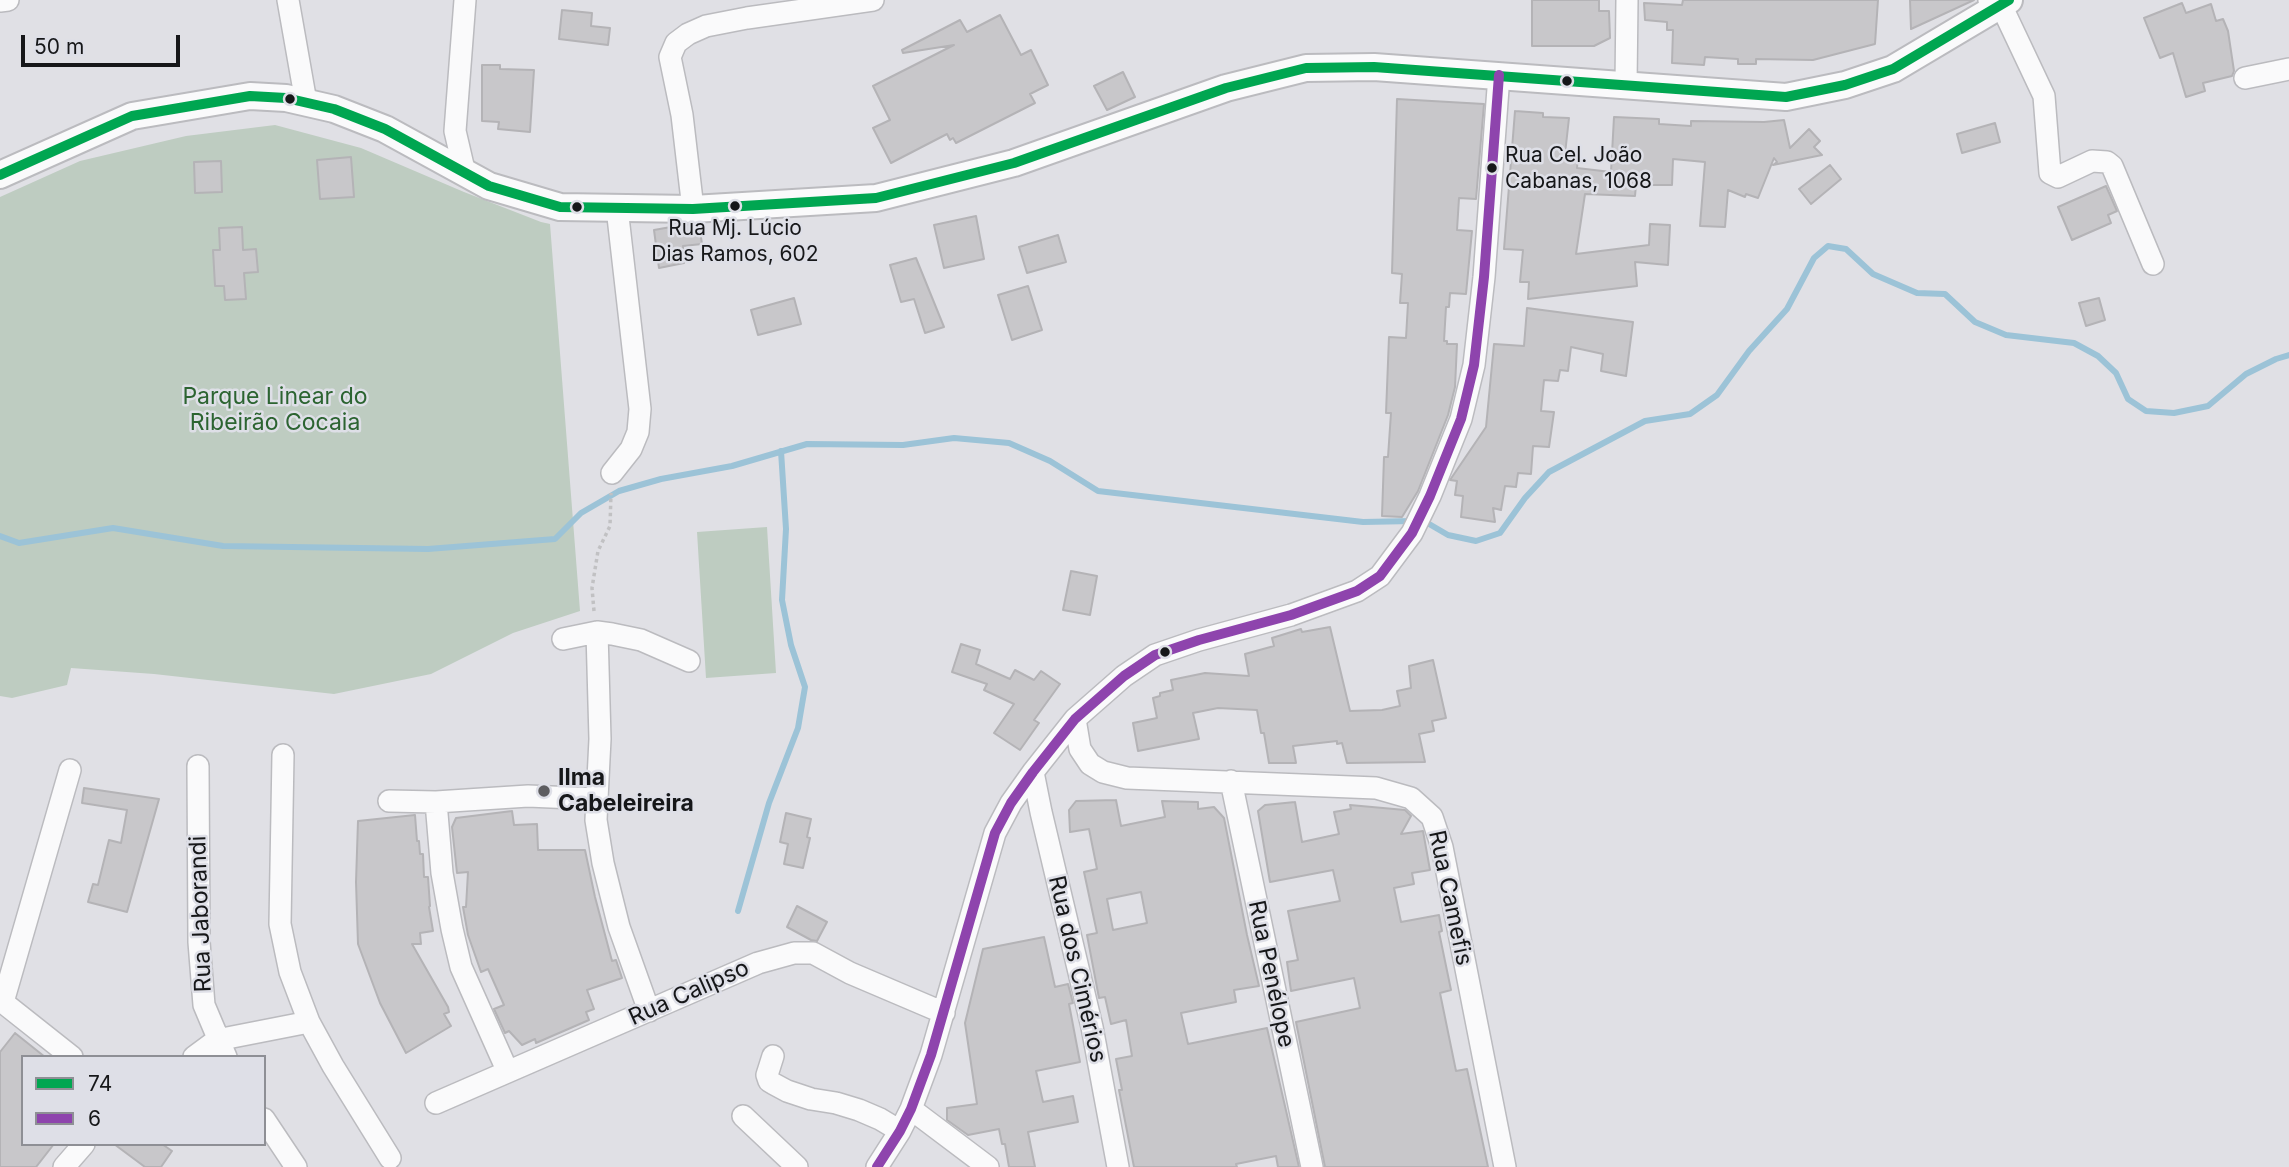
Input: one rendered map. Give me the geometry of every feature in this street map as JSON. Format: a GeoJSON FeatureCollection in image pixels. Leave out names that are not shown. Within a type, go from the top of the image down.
{"type":"FeatureCollection","features":[{"type":"Feature","properties":{"kind":"main road"},"geometry":{"type":"LineString","coordinates":[[0,175],[132,116],[250,96],[306,102],[334,109],[385,129],[465,174],[500,190],[561,207],[693,209],[876,198],[1014,163],[1226,88],[1306,68],[1374,67],[1786,97],[1845,85],[1893,69],[2000,2]]}},
{"type":"Feature","properties":{"kind":"street"},"geometry":{"type":"LineString","coordinates":[[0,1],[8,0]]}},
{"type":"Feature","properties":{"kind":"street"},"geometry":{"type":"LineString","coordinates":[[288,0],[306,102]]}},
{"type":"Feature","properties":{"kind":"street"},"geometry":{"type":"LineString","coordinates":[[465,0],[455,131],[465,174]]}},
{"type":"Feature","properties":{"kind":"street"},"geometry":{"type":"LineString","coordinates":[[693,209],[682,115],[670,57],[676,43],[706,26],[873,0]]}},
{"type":"Feature","properties":{"kind":"street"},"geometry":{"type":"LineString","coordinates":[[1626,85],[1627,0]]}},
{"type":"Feature","properties":{"kind":"street"},"geometry":{"type":"LineString","coordinates":[[2000,2],[2044,96],[2050,173],[2058,177],[2092,161],[2107,162],[2112,166],[2153,264]]}},
{"type":"Feature","properties":{"kind":"street"},"geometry":{"type":"LineString","coordinates":[[2245,78],[2289,69]]}},
{"type":"Feature","properties":{"kind":"street"},"geometry":{"type":"LineString","coordinates":[[877,1167],[911,1109],[944,1013],[995,833],[1011,803],[1075,719],[1124,676],[1155,655],[1291,615],[1357,591],[1380,576],[1412,533],[1461,419],[1474,365],[1484,277],[1499,75]]}},
{"type":"Feature","properties":{"kind":"street"},"geometry":{"type":"LineString","coordinates":[[427,153],[455,131]]}},
{"type":"Feature","properties":{"kind":"street"},"geometry":{"type":"LineString","coordinates":[[612,473],[631,449],[638,432],[640,409],[617,208]]}},
{"type":"Feature","properties":{"kind":"street"},"geometry":{"type":"LineString","coordinates":[[597,632],[600,739],[596,820],[603,863],[619,927],[649,1011]]}},
{"type":"Feature","properties":{"kind":"street"},"geometry":{"type":"LineString","coordinates":[[563,639],[597,632],[641,640],[689,661]]}},
{"type":"Feature","properties":{"kind":"street","name":"Rua Camefis"},"geometry":{"type":"LineString","coordinates":[[1075,719],[1080,749],[1090,764],[1103,772],[1127,778],[1376,788],[1411,798],[1432,817],[1442,847],[1505,1167]]}},
{"type":"Feature","properties":{"kind":"street"},"geometry":{"type":"LineString","coordinates":[[283,755],[280,924],[290,972],[309,1022],[390,1158]]}},
{"type":"Feature","properties":{"kind":"street","name":"Rua Jaborandi"},"geometry":{"type":"LineString","coordinates":[[198,766],[199,942],[204,1005],[222,1048]]}},
{"type":"Feature","properties":{"kind":"street"},"geometry":{"type":"LineString","coordinates":[[69,1055],[1,1001],[70,770]]}},
{"type":"Feature","properties":{"kind":"street","name":"Rua dos Cimérios"},"geometry":{"type":"LineString","coordinates":[[1033,772],[1091,1027],[1118,1167]]}},
{"type":"Feature","properties":{"kind":"street","name":"Rua Penélope"},"geometry":{"type":"LineString","coordinates":[[1231,781],[1312,1167]]}},
{"type":"Feature","properties":{"kind":"street"},"geometry":{"type":"LineString","coordinates":[[389,801],[436,802],[528,796],[597,799]]}},
{"type":"Feature","properties":{"kind":"street"},"geometry":{"type":"LineString","coordinates":[[436,802],[442,873],[461,967],[507,1070]]}},
{"type":"Feature","properties":{"kind":"street","name":"Rua Calipso"},"geometry":{"type":"LineString","coordinates":[[436,1103],[758,963],[804,952],[813,953],[862,978],[944,1013]]}},
{"type":"Feature","properties":{"kind":"street"},"geometry":{"type":"LineString","coordinates":[[200,1055],[309,1022]]}},
{"type":"Feature","properties":{"kind":"street"},"geometry":{"type":"LineString","coordinates":[[773,1056],[766,1075],[774,1084],[811,1099],[859,1110],[900,1131]]}},
{"type":"Feature","properties":{"kind":"street"},"geometry":{"type":"LineString","coordinates":[[911,1109],[988,1167]]}},
{"type":"Feature","properties":{"kind":"street"},"geometry":{"type":"LineString","coordinates":[[743,1116],[797,1167]]}},
{"type":"Feature","properties":{"kind":"street"},"geometry":{"type":"LineString","coordinates":[[266,1122],[296,1167]]}},
{"type":"Feature","properties":{"kind":"street"},"geometry":{"type":"LineString","coordinates":[[64,1167],[82,1146]]}},
{"type":"Feature","properties":{"kind":"path"},"geometry":{"type":"LineString","coordinates":[[597,632],[592,588],[598,551],[610,526],[612,473]]}},
{"type":"Feature","properties":{"kind":"green space","name":"Parque Linear do Ribeirão Cocaia"},"geometry":{"type":"Polygon","coordinates":[[[275,125],[361,148],[464,192],[550,224],[580,611],[513,633],[431,674],[334,694],[154,674],[71,668],[67,685],[12,698],[0,696],[0,197],[80,161],[186,136],[275,125]]]}},
{"type":"Feature","properties":{"kind":"green space"},"geometry":{"type":"Polygon","coordinates":[[[767,527],[776,673],[706,678],[697,532],[767,527]]]}},
{"type":"Feature","properties":{"kind":"building"},"geometry":{"type":"Polygon","coordinates":[[[1532,0],[1599,0],[1599,11],[1609,11],[1610,38],[1594,46],[1532,46],[1532,0]]]}},
{"type":"Feature","properties":{"kind":"building"},"geometry":{"type":"Polygon","coordinates":[[[1683,0],[1878,0],[1875,44],[1813,60],[1756,59],[1756,64],[1738,64],[1738,59],[1705,57],[1704,65],[1672,63],[1673,30],[1667,30],[1667,22],[1645,20],[1644,3],[1682,5],[1683,0]]]}},
{"type":"Feature","properties":{"kind":"building"},"geometry":{"type":"Polygon","coordinates":[[[1910,0],[1974,0],[1911,29],[1910,0]]]}},
{"type":"Feature","properties":{"kind":"building"},"geometry":{"type":"Polygon","coordinates":[[[2182,3],[2186,13],[2211,4],[2216,21],[2223,19],[2228,31],[2234,71],[2232,76],[2203,83],[2205,91],[2186,97],[2173,53],[2160,58],[2144,18],[2182,3]]]}},
{"type":"Feature","properties":{"kind":"building"},"geometry":{"type":"Polygon","coordinates":[[[562,10],[592,13],[591,26],[610,28],[608,45],[559,39],[562,10]]]}},
{"type":"Feature","properties":{"kind":"building"},"geometry":{"type":"Polygon","coordinates":[[[1000,15],[1021,55],[1031,50],[1048,85],[1030,94],[1035,103],[956,143],[953,138],[950,140],[947,134],[891,163],[873,128],[890,120],[873,86],[954,45],[903,53],[902,50],[960,20],[967,32],[1000,15]]]}},
{"type":"Feature","properties":{"kind":"building"},"geometry":{"type":"Polygon","coordinates":[[[482,65],[500,65],[500,69],[534,70],[530,132],[498,129],[499,122],[482,121],[482,65]]]}},
{"type":"Feature","properties":{"kind":"building"},"geometry":{"type":"Polygon","coordinates":[[[1123,72],[1135,97],[1107,110],[1094,86],[1123,72]]]}},
{"type":"Feature","properties":{"kind":"building"},"geometry":{"type":"Polygon","coordinates":[[[1397,99],[1484,104],[1476,199],[1459,198],[1457,230],[1472,231],[1466,294],[1450,293],[1449,307],[1446,307],[1444,341],[1447,341],[1447,344],[1457,344],[1455,387],[1448,415],[1418,491],[1402,517],[1382,516],[1384,457],[1388,457],[1391,413],[1386,413],[1389,337],[1406,338],[1408,303],[1400,303],[1402,274],[1392,273],[1397,99]]]}},
{"type":"Feature","properties":{"kind":"building"},"geometry":{"type":"Polygon","coordinates":[[[1515,111],[1543,113],[1543,117],[1569,118],[1565,154],[1578,155],[1577,168],[1611,172],[1614,117],[1659,119],[1659,124],[1691,126],[1691,121],[1784,120],[1790,148],[1809,129],[1820,141],[1814,147],[1822,155],[1773,165],[1777,162],[1774,158],[1758,198],[1746,194],[1745,197],[1728,190],[1725,227],[1700,226],[1705,162],[1673,159],[1672,185],[1636,185],[1635,196],[1585,194],[1576,254],[1649,245],[1650,224],[1670,225],[1668,265],[1635,262],[1637,286],[1528,299],[1529,282],[1520,282],[1523,250],[1504,249],[1515,111]]]}},
{"type":"Feature","properties":{"kind":"building"},"geometry":{"type":"Polygon","coordinates":[[[1995,123],[2000,142],[1962,153],[1957,134],[1995,123]]]}},
{"type":"Feature","properties":{"kind":"building"},"geometry":{"type":"Polygon","coordinates":[[[351,157],[354,197],[320,199],[317,160],[351,157]]]}},
{"type":"Feature","properties":{"kind":"building"},"geometry":{"type":"Polygon","coordinates":[[[221,161],[222,192],[195,193],[194,162],[221,161]]]}},
{"type":"Feature","properties":{"kind":"building"},"geometry":{"type":"Polygon","coordinates":[[[1830,165],[1841,179],[1811,204],[1799,189],[1830,165]]]}},
{"type":"Feature","properties":{"kind":"building"},"geometry":{"type":"Polygon","coordinates":[[[2106,186],[2117,211],[2108,215],[2111,223],[2072,240],[2058,207],[2106,186]]]}},
{"type":"Feature","properties":{"kind":"building"},"geometry":{"type":"Polygon","coordinates":[[[976,216],[984,259],[944,268],[934,225],[976,216]]]}},
{"type":"Feature","properties":{"kind":"building"},"geometry":{"type":"Polygon","coordinates":[[[699,224],[702,244],[683,246],[684,263],[659,268],[654,230],[699,224]]]}},
{"type":"Feature","properties":{"kind":"building"},"geometry":{"type":"Polygon","coordinates":[[[242,227],[243,250],[256,249],[258,272],[244,273],[246,299],[225,300],[224,286],[215,286],[213,250],[220,250],[219,228],[242,227]]]}},
{"type":"Feature","properties":{"kind":"building"},"geometry":{"type":"Polygon","coordinates":[[[1058,235],[1066,262],[1027,273],[1019,247],[1058,235]]]}},
{"type":"Feature","properties":{"kind":"building"},"geometry":{"type":"Polygon","coordinates":[[[916,258],[944,327],[925,333],[914,299],[901,302],[890,265],[916,258]]]}},
{"type":"Feature","properties":{"kind":"building"},"geometry":{"type":"Polygon","coordinates":[[[1028,286],[1042,330],[1012,340],[998,295],[1028,286]]]}},
{"type":"Feature","properties":{"kind":"building"},"geometry":{"type":"Polygon","coordinates":[[[794,298],[801,324],[758,335],[751,310],[794,298]]]}},
{"type":"Feature","properties":{"kind":"building"},"geometry":{"type":"Polygon","coordinates":[[[2099,298],[2105,320],[2086,326],[2079,303],[2099,298]]]}},
{"type":"Feature","properties":{"kind":"building"},"geometry":{"type":"Polygon","coordinates":[[[1527,308],[1633,322],[1626,376],[1601,371],[1603,354],[1571,347],[1568,371],[1560,370],[1558,381],[1544,380],[1541,411],[1554,412],[1549,447],[1533,446],[1531,474],[1518,473],[1516,487],[1505,486],[1501,510],[1493,508],[1495,522],[1461,517],[1463,496],[1455,495],[1457,481],[1450,480],[1486,427],[1494,344],[1524,346],[1527,308]]]}},
{"type":"Feature","properties":{"kind":"building"},"geometry":{"type":"Polygon","coordinates":[[[1071,571],[1097,576],[1090,615],[1063,610],[1071,571]]]}},
{"type":"Feature","properties":{"kind":"building"},"geometry":{"type":"Polygon","coordinates":[[[1330,627],[1350,711],[1382,710],[1400,706],[1397,691],[1411,688],[1409,666],[1433,660],[1446,718],[1432,721],[1434,731],[1419,734],[1425,762],[1347,763],[1342,743],[1337,744],[1337,741],[1293,746],[1296,763],[1269,763],[1257,710],[1218,708],[1193,713],[1199,739],[1138,751],[1133,723],[1157,718],[1153,698],[1173,690],[1171,680],[1205,673],[1249,676],[1245,654],[1274,646],[1272,638],[1301,629],[1302,632],[1330,627]]]}},
{"type":"Feature","properties":{"kind":"building"},"geometry":{"type":"Polygon","coordinates":[[[961,644],[980,650],[976,664],[1010,679],[1015,670],[1034,680],[1041,671],[1060,684],[1034,720],[1039,723],[1020,750],[994,733],[1014,704],[984,690],[987,684],[952,672],[961,644]]]}},
{"type":"Feature","properties":{"kind":"building"},"geometry":{"type":"Polygon","coordinates":[[[84,788],[159,799],[127,912],[88,902],[93,884],[98,885],[109,840],[121,843],[127,810],[82,803],[84,788]]]}},
{"type":"Feature","properties":{"kind":"building"},"geometry":{"type":"Polygon","coordinates":[[[1116,800],[1121,826],[1165,817],[1162,801],[1198,802],[1198,809],[1214,807],[1224,818],[1259,986],[1234,990],[1236,1002],[1181,1013],[1188,1044],[1267,1028],[1299,1167],[1278,1167],[1276,1156],[1236,1164],[1237,1167],[1134,1167],[1119,1090],[1122,1090],[1116,1059],[1132,1056],[1126,1020],[1111,1024],[1105,997],[1099,998],[1087,935],[1097,933],[1084,872],[1097,869],[1089,829],[1070,832],[1069,810],[1076,801],[1116,800]],[[1141,892],[1107,899],[1113,930],[1147,923],[1141,892]]]}},
{"type":"Feature","properties":{"kind":"building"},"geometry":{"type":"Polygon","coordinates":[[[1295,802],[1302,842],[1339,834],[1334,812],[1351,809],[1350,805],[1405,810],[1411,816],[1401,834],[1423,831],[1430,870],[1412,873],[1414,884],[1394,888],[1401,922],[1439,915],[1442,931],[1439,932],[1451,990],[1440,993],[1456,1071],[1467,1069],[1488,1167],[1325,1167],[1296,1022],[1360,1008],[1354,978],[1291,991],[1287,962],[1298,960],[1288,911],[1340,901],[1333,870],[1270,882],[1258,811],[1265,805],[1295,802]]]}},
{"type":"Feature","properties":{"kind":"building"},"geometry":{"type":"Polygon","coordinates":[[[512,811],[514,825],[537,824],[538,850],[585,850],[612,961],[616,960],[622,978],[587,990],[594,1009],[586,1012],[589,1020],[536,1043],[535,1039],[522,1045],[509,1031],[505,1033],[494,1009],[504,1005],[488,969],[481,972],[468,935],[463,907],[466,907],[468,872],[457,873],[452,827],[456,818],[512,811]]]}},
{"type":"Feature","properties":{"kind":"building"},"geometry":{"type":"Polygon","coordinates":[[[786,813],[811,819],[803,868],[784,864],[788,844],[780,842],[786,813]]]}},
{"type":"Feature","properties":{"kind":"building"},"geometry":{"type":"Polygon","coordinates":[[[415,815],[417,841],[420,854],[423,854],[424,877],[428,877],[433,931],[420,933],[421,944],[412,944],[448,1007],[449,1012],[444,1014],[451,1026],[406,1053],[380,1003],[358,944],[358,821],[415,815]]]}},
{"type":"Feature","properties":{"kind":"building"},"geometry":{"type":"Polygon","coordinates":[[[797,906],[827,922],[817,941],[787,927],[797,906]]]}},
{"type":"Feature","properties":{"kind":"building"},"geometry":{"type":"Polygon","coordinates":[[[1044,937],[1055,987],[1068,984],[1080,1062],[1036,1071],[1043,1102],[1073,1096],[1078,1122],[1028,1132],[1035,1167],[1009,1167],[999,1129],[968,1135],[947,1120],[947,1108],[977,1104],[965,1023],[983,949],[1044,937]]]}},
{"type":"Feature","properties":{"kind":"building"},"geometry":{"type":"Polygon","coordinates":[[[15,1033],[42,1055],[21,1055],[21,1146],[52,1146],[36,1167],[0,1167],[0,1052],[15,1033]]]}},
{"type":"Feature","properties":{"kind":"building"},"geometry":{"type":"Polygon","coordinates":[[[117,1146],[165,1146],[172,1151],[161,1167],[145,1167],[117,1146]]]}},
{"type":"Feature","properties":{"kind":"waterway"},"geometry":{"type":"LineString","coordinates":[[1424,521],[1448,535],[1476,541],[1500,533],[1525,498],[1549,472],[1645,421],[1690,414],[1717,395],[1749,351],[1787,309],[1814,258],[1828,246],[1846,249],[1873,274],[1917,293],[1945,294],[1975,322],[2006,335],[2074,343],[2098,356],[2116,373],[2128,399],[2146,411],[2174,413],[2208,406],[2246,374],[2289,355]]}},
{"type":"Feature","properties":{"kind":"waterway"},"geometry":{"type":"LineString","coordinates":[[0,536],[19,543],[113,528],[223,546],[428,549],[555,539],[581,513],[619,491],[661,479],[732,466],[807,444],[903,445],[954,438],[1009,443],[1050,461],[1098,491],[1363,522],[1413,521]]}},
{"type":"Feature","properties":{"kind":"waterway"},"geometry":{"type":"LineString","coordinates":[[738,911],[769,803],[798,728],[805,687],[791,645],[782,600],[786,529],[781,451]]}},
{"type":"Feature","properties":{"kind":"transit line","name":"74"},"geometry":{"type":"LineString","coordinates":[[0,175],[132,116],[250,96],[286,98],[334,109],[385,129],[489,186],[560,207],[693,209],[876,198],[1014,163],[1226,88],[1306,68],[1374,67],[1786,97],[1845,85],[1893,69],[2009,0]]}},
{"type":"Feature","properties":{"kind":"transit line","name":"6"},"geometry":{"type":"LineString","coordinates":[[877,1167],[911,1109],[931,1055],[995,833],[1011,803],[1075,719],[1124,676],[1155,655],[1291,615],[1357,591],[1380,576],[1412,533],[1461,419],[1474,365],[1484,277],[1499,75]]}},
{"type":"Feature","properties":{"kind":"place","name":"Rua Cel. João Cabanas, 1068"},"geometry":{"type":"Point","coordinates":[1492,168]}},
{"type":"Feature","properties":{"kind":"place","name":"Rua Mj. Lúcio Dias Ramos, 602"},"geometry":{"type":"Point","coordinates":[735,206]}},
{"type":"Feature","properties":{"kind":"place","name":"Ilma Cabeleireira"},"geometry":{"type":"Point","coordinates":[544,791]}}]}
